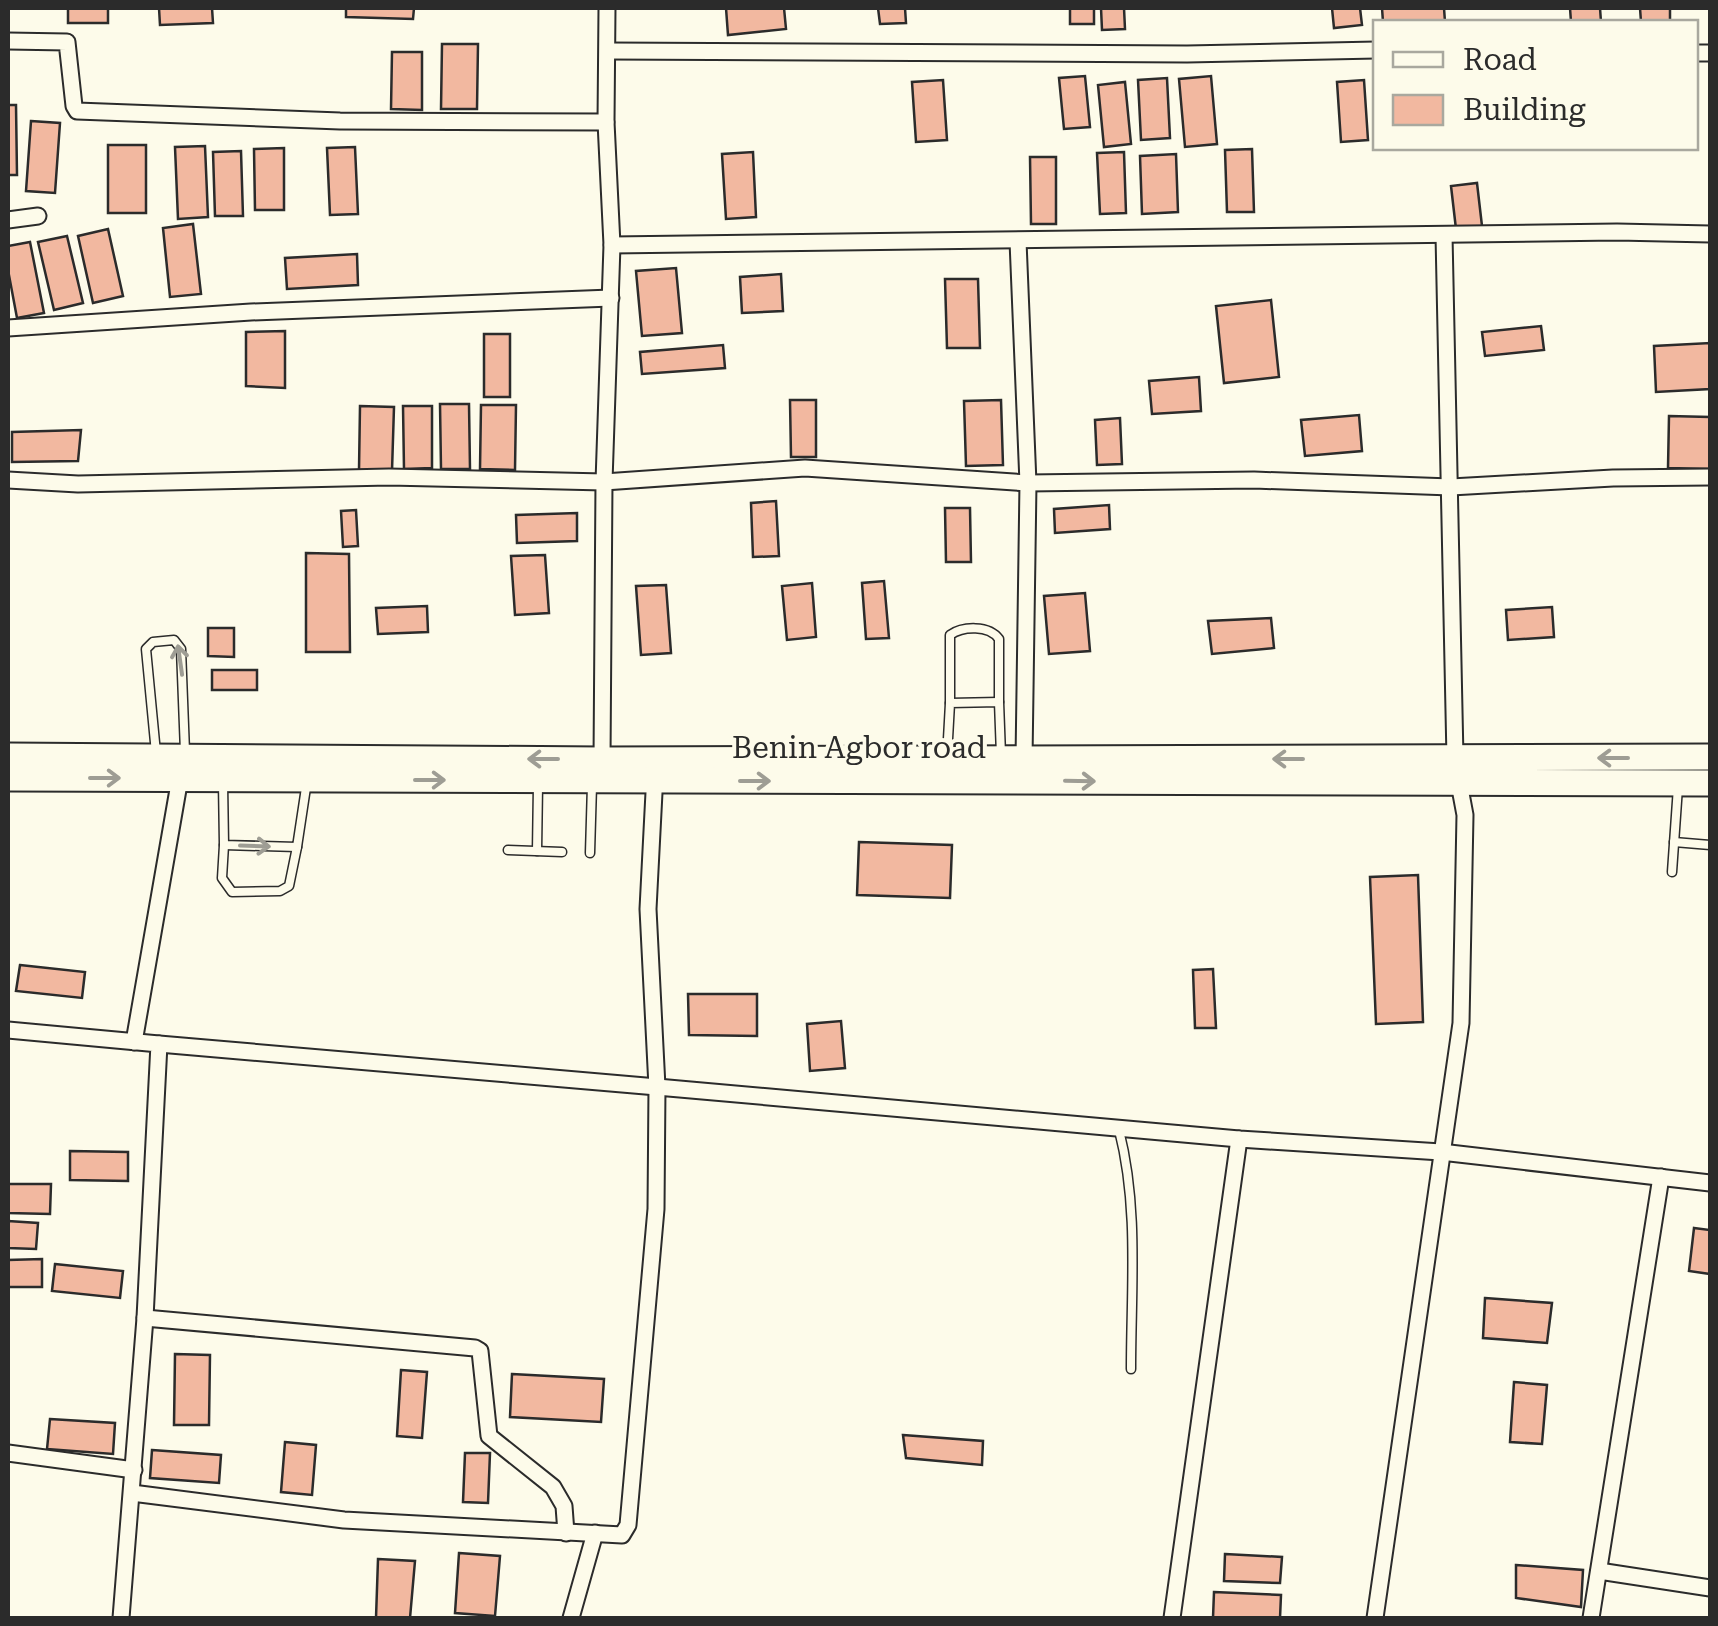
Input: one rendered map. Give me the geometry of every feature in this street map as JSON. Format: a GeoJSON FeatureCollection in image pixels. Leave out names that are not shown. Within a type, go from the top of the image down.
{"type":"FeatureCollection","features":[{"type":"Feature","properties":{"kind":"highway","name":"Benin Agbor road"},"geometry":{"type":"LineString","coordinates":[[8,756],[157,757],[223,778],[538,780],[597,770]]}},
{"type":"Feature","properties":{"kind":"highway","name":"Benin Agbor road"},"geometry":{"type":"LineString","coordinates":[[8,778],[182,768],[597,770],[1024,780],[1457,771],[1710,757]]}},
{"type":"Feature","properties":{"kind":"highway","name":"Benin Agbor road"},"geometry":{"type":"LineString","coordinates":[[655,771],[1013,759],[1457,771],[1710,783]]}},
{"type":"Feature","properties":{"kind":"street"},"geometry":{"type":"LineString","coordinates":[[597,770],[612,246],[606,8]]}},
{"type":"Feature","properties":{"kind":"street"},"geometry":{"type":"LineString","coordinates":[[8,41],[67,42],[77,112],[340,120],[606,122]]}},
{"type":"Feature","properties":{"kind":"street"},"geometry":{"type":"LineString","coordinates":[[608,50],[1188,54],[1373,50]]}},
{"type":"Feature","properties":{"kind":"street"},"geometry":{"type":"LineString","coordinates":[[8,220],[38,216]]}},
{"type":"Feature","properties":{"kind":"street"},"geometry":{"type":"LineString","coordinates":[[612,246],[1710,234]]}},
{"type":"Feature","properties":{"kind":"street"},"geometry":{"type":"LineString","coordinates":[[1375,1618],[1461,1023],[1465,815],[1457,771],[1444,235]]}},
{"type":"Feature","properties":{"kind":"street"},"geometry":{"type":"LineString","coordinates":[[1013,759],[1028,483],[1018,241]]}},
{"type":"Feature","properties":{"kind":"street"},"geometry":{"type":"LineString","coordinates":[[8,328],[252,312],[610,298]]}},
{"type":"Feature","properties":{"kind":"street"},"geometry":{"type":"LineString","coordinates":[[8,480],[78,484],[389,477],[604,482],[805,468],[1028,483],[1254,480],[1450,487],[1710,477]]}},
{"type":"Feature","properties":{"kind":"street"},"geometry":{"type":"LineString","coordinates":[[134,1042],[182,768]]}},
{"type":"Feature","properties":{"kind":"street"},"geometry":{"type":"LineString","coordinates":[[132,1492],[344,1520],[622,1535],[628,1525],[656,1209],[657,1088],[648,909],[655,771]]}},
{"type":"Feature","properties":{"kind":"street"},"geometry":{"type":"LineString","coordinates":[[8,1030],[1238,1139],[1441,1152],[1710,1183]]}},
{"type":"Feature","properties":{"kind":"street"},"geometry":{"type":"LineString","coordinates":[[121,1618],[145,1318],[159,1044]]}},
{"type":"Feature","properties":{"kind":"street"},"geometry":{"type":"LineString","coordinates":[[1172,1618],[1238,1139]]}},
{"type":"Feature","properties":{"kind":"street"},"geometry":{"type":"LineString","coordinates":[[1591,1618],[1661,1177]]}},
{"type":"Feature","properties":{"kind":"street"},"geometry":{"type":"LineString","coordinates":[[145,1318],[476,1348],[480,1351],[489,1436],[554,1487],[564,1506],[566,1533]]}},
{"type":"Feature","properties":{"kind":"street"},"geometry":{"type":"LineString","coordinates":[[8,1453],[134,1470]]}},
{"type":"Feature","properties":{"kind":"street"},"geometry":{"type":"LineString","coordinates":[[571,1618],[595,1534]]}},
{"type":"Feature","properties":{"kind":"street"},"geometry":{"type":"LineString","coordinates":[[1599,1570],[1710,1588]]}},
{"type":"Feature","properties":{"kind":"lane"},"geometry":{"type":"LineString","coordinates":[[947,760],[950,635],[958,630],[986,630],[999,639],[999,702],[1013,759]]}},
{"type":"Feature","properties":{"kind":"lane"},"geometry":{"type":"LineString","coordinates":[[157,757],[146,648],[152,642],[174,640],[181,649],[182,768]]}},
{"type":"Feature","properties":{"kind":"lane"},"geometry":{"type":"LineString","coordinates":[[950,703],[999,702]]}},
{"type":"Feature","properties":{"kind":"lane"},"geometry":{"type":"LineString","coordinates":[[590,853],[597,770]]}},
{"type":"Feature","properties":{"kind":"lane"},"geometry":{"type":"LineString","coordinates":[[223,778],[222,878],[232,892],[280,890],[289,886],[308,779]]}},
{"type":"Feature","properties":{"kind":"lane"},"geometry":{"type":"LineString","coordinates":[[537,851],[538,780]]}},
{"type":"Feature","properties":{"kind":"lane"},"geometry":{"type":"LineString","coordinates":[[1672,872],[1679,783]]}},
{"type":"Feature","properties":{"kind":"lane"},"geometry":{"type":"LineString","coordinates":[[1674,842],[1710,845]]}},
{"type":"Feature","properties":{"kind":"lane"},"geometry":{"type":"LineString","coordinates":[[224,845],[297,847]]}},
{"type":"Feature","properties":{"kind":"lane"},"geometry":{"type":"LineString","coordinates":[[508,850],[562,852]]}},
{"type":"Feature","properties":{"kind":"lane"},"geometry":{"type":"LineString","coordinates":[[1119,1128],[1131,1197],[1131,1369]]}},
{"type":"Feature","properties":{"kind":"building"},"geometry":{"type":"Polygon","coordinates":[[[68,8],[108,8],[108,23],[68,23],[68,8]]]}},
{"type":"Feature","properties":{"kind":"building"},"geometry":{"type":"Polygon","coordinates":[[[159,8],[212,8],[213,23],[160,25],[159,8]]]}},
{"type":"Feature","properties":{"kind":"building"},"geometry":{"type":"Polygon","coordinates":[[[346,8],[414,8],[413,19],[346,17],[346,8]]]}},
{"type":"Feature","properties":{"kind":"building"},"geometry":{"type":"Polygon","coordinates":[[[726,8],[784,8],[786,29],[728,35],[726,8]]]}},
{"type":"Feature","properties":{"kind":"building"},"geometry":{"type":"Polygon","coordinates":[[[878,8],[905,8],[906,23],[880,24],[878,8]]]}},
{"type":"Feature","properties":{"kind":"building"},"geometry":{"type":"Polygon","coordinates":[[[1070,8],[1094,8],[1094,24],[1070,24],[1070,8]]]}},
{"type":"Feature","properties":{"kind":"building"},"geometry":{"type":"Polygon","coordinates":[[[1101,8],[1124,8],[1125,29],[1102,30],[1101,8]]]}},
{"type":"Feature","properties":{"kind":"building"},"geometry":{"type":"Polygon","coordinates":[[[1332,8],[1360,8],[1362,25],[1334,28],[1332,8]]]}},
{"type":"Feature","properties":{"kind":"building"},"geometry":{"type":"Polygon","coordinates":[[[1382,8],[1444,8],[1445,20],[1383,20],[1382,8]]]}},
{"type":"Feature","properties":{"kind":"building"},"geometry":{"type":"Polygon","coordinates":[[[1570,8],[1600,8],[1601,20],[1571,20],[1570,8]]]}},
{"type":"Feature","properties":{"kind":"building"},"geometry":{"type":"Polygon","coordinates":[[[1640,8],[1670,8],[1670,20],[1641,20],[1640,8]]]}},
{"type":"Feature","properties":{"kind":"building"},"geometry":{"type":"Polygon","coordinates":[[[442,44],[478,44],[477,109],[441,109],[442,44]]]}},
{"type":"Feature","properties":{"kind":"building"},"geometry":{"type":"Polygon","coordinates":[[[392,52],[422,52],[422,110],[391,109],[392,52]]]}},
{"type":"Feature","properties":{"kind":"building"},"geometry":{"type":"Polygon","coordinates":[[[1085,76],[1090,127],[1064,129],[1059,78],[1085,76]]]}},
{"type":"Feature","properties":{"kind":"building"},"geometry":{"type":"Polygon","coordinates":[[[1211,76],[1217,144],[1185,147],[1179,79],[1211,76]]]}},
{"type":"Feature","properties":{"kind":"building"},"geometry":{"type":"Polygon","coordinates":[[[1167,78],[1170,138],[1141,140],[1138,80],[1167,78]]]}},
{"type":"Feature","properties":{"kind":"building"},"geometry":{"type":"Polygon","coordinates":[[[943,80],[947,140],[916,142],[912,82],[943,80]]]}},
{"type":"Feature","properties":{"kind":"building"},"geometry":{"type":"Polygon","coordinates":[[[1364,80],[1368,140],[1341,142],[1337,82],[1364,80]]]}},
{"type":"Feature","properties":{"kind":"building"},"geometry":{"type":"Polygon","coordinates":[[[1125,82],[1131,144],[1104,147],[1098,85],[1125,82]]]}},
{"type":"Feature","properties":{"kind":"building"},"geometry":{"type":"Polygon","coordinates":[[[8,105],[16,105],[17,175],[8,175],[8,105]]]}},
{"type":"Feature","properties":{"kind":"building"},"geometry":{"type":"Polygon","coordinates":[[[31,121],[60,123],[55,193],[26,191],[31,121]]]}},
{"type":"Feature","properties":{"kind":"building"},"geometry":{"type":"Polygon","coordinates":[[[108,145],[146,145],[146,213],[108,213],[108,145]]]}},
{"type":"Feature","properties":{"kind":"building"},"geometry":{"type":"Polygon","coordinates":[[[205,146],[208,217],[178,219],[175,147],[205,146]]]}},
{"type":"Feature","properties":{"kind":"building"},"geometry":{"type":"Polygon","coordinates":[[[355,147],[358,214],[330,215],[327,148],[355,147]]]}},
{"type":"Feature","properties":{"kind":"building"},"geometry":{"type":"Polygon","coordinates":[[[284,148],[284,210],[255,210],[254,149],[284,148]]]}},
{"type":"Feature","properties":{"kind":"building"},"geometry":{"type":"Polygon","coordinates":[[[1252,149],[1254,212],[1227,212],[1225,150],[1252,149]]]}},
{"type":"Feature","properties":{"kind":"building"},"geometry":{"type":"Polygon","coordinates":[[[241,151],[243,216],[215,216],[213,152],[241,151]]]}},
{"type":"Feature","properties":{"kind":"building"},"geometry":{"type":"Polygon","coordinates":[[[753,152],[756,217],[726,219],[722,154],[753,152]]]}},
{"type":"Feature","properties":{"kind":"building"},"geometry":{"type":"Polygon","coordinates":[[[1124,152],[1126,213],[1100,214],[1097,153],[1124,152]]]}},
{"type":"Feature","properties":{"kind":"building"},"geometry":{"type":"Polygon","coordinates":[[[1176,154],[1178,212],[1142,214],[1140,156],[1176,154]]]}},
{"type":"Feature","properties":{"kind":"building"},"geometry":{"type":"Polygon","coordinates":[[[1030,157],[1056,157],[1056,224],[1031,224],[1030,157]]]}},
{"type":"Feature","properties":{"kind":"building"},"geometry":{"type":"Polygon","coordinates":[[[1477,183],[1482,226],[1456,229],[1451,186],[1477,183]]]}},
{"type":"Feature","properties":{"kind":"building"},"geometry":{"type":"Polygon","coordinates":[[[193,224],[201,294],[170,297],[163,228],[193,224]]]}},
{"type":"Feature","properties":{"kind":"building"},"geometry":{"type":"Polygon","coordinates":[[[108,229],[123,296],[93,303],[78,236],[108,229]]]}},
{"type":"Feature","properties":{"kind":"building"},"geometry":{"type":"Polygon","coordinates":[[[67,236],[83,303],[54,310],[38,242],[67,236]]]}},
{"type":"Feature","properties":{"kind":"building"},"geometry":{"type":"Polygon","coordinates":[[[30,242],[44,313],[17,318],[8,246],[30,242]]]}},
{"type":"Feature","properties":{"kind":"building"},"geometry":{"type":"Polygon","coordinates":[[[357,254],[358,285],[287,289],[285,258],[357,254]]]}},
{"type":"Feature","properties":{"kind":"building"},"geometry":{"type":"Polygon","coordinates":[[[676,268],[682,333],[642,336],[636,271],[676,268]]]}},
{"type":"Feature","properties":{"kind":"building"},"geometry":{"type":"Polygon","coordinates":[[[781,274],[783,311],[742,313],[740,277],[781,274]]]}},
{"type":"Feature","properties":{"kind":"building"},"geometry":{"type":"Polygon","coordinates":[[[945,279],[978,279],[980,348],[947,348],[945,279]]]}},
{"type":"Feature","properties":{"kind":"building"},"geometry":{"type":"Polygon","coordinates":[[[1271,300],[1279,377],[1224,383],[1216,306],[1271,300]]]}},
{"type":"Feature","properties":{"kind":"building"},"geometry":{"type":"Polygon","coordinates":[[[1541,326],[1544,350],[1485,356],[1482,332],[1541,326]]]}},
{"type":"Feature","properties":{"kind":"building"},"geometry":{"type":"Polygon","coordinates":[[[285,331],[285,388],[246,386],[246,332],[285,331]]]}},
{"type":"Feature","properties":{"kind":"building"},"geometry":{"type":"Polygon","coordinates":[[[484,334],[510,334],[510,397],[484,397],[484,334]]]}},
{"type":"Feature","properties":{"kind":"building"},"geometry":{"type":"Polygon","coordinates":[[[1710,343],[1710,389],[1656,392],[1654,346],[1710,343]]]}},
{"type":"Feature","properties":{"kind":"building"},"geometry":{"type":"Polygon","coordinates":[[[723,345],[725,368],[642,374],[640,352],[723,345]]]}},
{"type":"Feature","properties":{"kind":"building"},"geometry":{"type":"Polygon","coordinates":[[[1199,377],[1201,411],[1152,414],[1149,381],[1199,377]]]}},
{"type":"Feature","properties":{"kind":"building"},"geometry":{"type":"Polygon","coordinates":[[[790,400],[816,400],[816,457],[791,457],[790,400]]]}},
{"type":"Feature","properties":{"kind":"building"},"geometry":{"type":"Polygon","coordinates":[[[1001,400],[1003,465],[966,466],[964,401],[1001,400]]]}},
{"type":"Feature","properties":{"kind":"building"},"geometry":{"type":"Polygon","coordinates":[[[440,404],[469,404],[470,469],[441,469],[440,404]]]}},
{"type":"Feature","properties":{"kind":"building"},"geometry":{"type":"Polygon","coordinates":[[[481,405],[516,405],[515,470],[480,469],[481,405]]]}},
{"type":"Feature","properties":{"kind":"building"},"geometry":{"type":"Polygon","coordinates":[[[360,406],[394,407],[392,471],[359,470],[360,406]]]}},
{"type":"Feature","properties":{"kind":"building"},"geometry":{"type":"Polygon","coordinates":[[[403,406],[432,406],[432,468],[404,469],[403,406]]]}},
{"type":"Feature","properties":{"kind":"building"},"geometry":{"type":"Polygon","coordinates":[[[1359,415],[1362,451],[1305,456],[1301,420],[1359,415]]]}},
{"type":"Feature","properties":{"kind":"building"},"geometry":{"type":"Polygon","coordinates":[[[1669,416],[1710,417],[1710,469],[1668,468],[1669,416]]]}},
{"type":"Feature","properties":{"kind":"building"},"geometry":{"type":"Polygon","coordinates":[[[1120,418],[1122,464],[1097,465],[1095,420],[1120,418]]]}},
{"type":"Feature","properties":{"kind":"building"},"geometry":{"type":"Polygon","coordinates":[[[81,430],[78,461],[12,462],[12,432],[81,430]]]}},
{"type":"Feature","properties":{"kind":"building"},"geometry":{"type":"Polygon","coordinates":[[[776,501],[779,556],[753,557],[751,503],[776,501]]]}},
{"type":"Feature","properties":{"kind":"building"},"geometry":{"type":"Polygon","coordinates":[[[1109,505],[1110,529],[1055,533],[1054,509],[1109,505]]]}},
{"type":"Feature","properties":{"kind":"building"},"geometry":{"type":"Polygon","coordinates":[[[945,508],[970,508],[971,562],[946,562],[945,508]]]}},
{"type":"Feature","properties":{"kind":"building"},"geometry":{"type":"Polygon","coordinates":[[[356,510],[358,546],[343,547],[341,511],[356,510]]]}},
{"type":"Feature","properties":{"kind":"building"},"geometry":{"type":"Polygon","coordinates":[[[577,513],[577,541],[517,543],[516,515],[577,513]]]}},
{"type":"Feature","properties":{"kind":"building"},"geometry":{"type":"Polygon","coordinates":[[[306,553],[349,554],[350,652],[306,652],[306,553]]]}},
{"type":"Feature","properties":{"kind":"building"},"geometry":{"type":"Polygon","coordinates":[[[545,555],[549,613],[515,615],[511,556],[545,555]]]}},
{"type":"Feature","properties":{"kind":"building"},"geometry":{"type":"Polygon","coordinates":[[[884,581],[889,638],[866,639],[862,583],[884,581]]]}},
{"type":"Feature","properties":{"kind":"building"},"geometry":{"type":"Polygon","coordinates":[[[812,583],[816,637],[787,640],[782,586],[812,583]]]}},
{"type":"Feature","properties":{"kind":"building"},"geometry":{"type":"Polygon","coordinates":[[[666,585],[671,653],[641,655],[636,586],[666,585]]]}},
{"type":"Feature","properties":{"kind":"building"},"geometry":{"type":"Polygon","coordinates":[[[1085,593],[1090,651],[1049,654],[1044,596],[1085,593]]]}},
{"type":"Feature","properties":{"kind":"building"},"geometry":{"type":"Polygon","coordinates":[[[427,606],[428,632],[378,634],[376,608],[427,606]]]}},
{"type":"Feature","properties":{"kind":"building"},"geometry":{"type":"Polygon","coordinates":[[[1552,607],[1554,637],[1508,640],[1506,610],[1552,607]]]}},
{"type":"Feature","properties":{"kind":"building"},"geometry":{"type":"Polygon","coordinates":[[[1271,618],[1274,648],[1212,654],[1208,621],[1271,618]]]}},
{"type":"Feature","properties":{"kind":"building"},"geometry":{"type":"Polygon","coordinates":[[[208,628],[234,628],[234,657],[208,656],[208,628]]]}},
{"type":"Feature","properties":{"kind":"building"},"geometry":{"type":"Polygon","coordinates":[[[212,670],[257,670],[257,690],[212,690],[212,670]]]}},
{"type":"Feature","properties":{"kind":"building"},"geometry":{"type":"Polygon","coordinates":[[[859,842],[952,845],[950,898],[857,895],[859,842]]]}},
{"type":"Feature","properties":{"kind":"building"},"geometry":{"type":"Polygon","coordinates":[[[1418,875],[1423,1022],[1376,1024],[1370,877],[1418,875]]]}},
{"type":"Feature","properties":{"kind":"building"},"geometry":{"type":"Polygon","coordinates":[[[20,965],[85,972],[82,998],[16,991],[20,965]]]}},
{"type":"Feature","properties":{"kind":"building"},"geometry":{"type":"Polygon","coordinates":[[[1213,969],[1216,1028],[1195,1028],[1193,970],[1213,969]]]}},
{"type":"Feature","properties":{"kind":"building"},"geometry":{"type":"Polygon","coordinates":[[[688,994],[757,994],[757,1036],[689,1035],[688,994]]]}},
{"type":"Feature","properties":{"kind":"building"},"geometry":{"type":"Polygon","coordinates":[[[841,1021],[845,1068],[810,1071],[807,1024],[841,1021]]]}},
{"type":"Feature","properties":{"kind":"building"},"geometry":{"type":"Polygon","coordinates":[[[70,1151],[128,1152],[128,1181],[70,1180],[70,1151]]]}},
{"type":"Feature","properties":{"kind":"building"},"geometry":{"type":"Polygon","coordinates":[[[8,1184],[51,1184],[50,1214],[8,1213],[8,1184]]]}},
{"type":"Feature","properties":{"kind":"building"},"geometry":{"type":"Polygon","coordinates":[[[8,1221],[38,1223],[36,1249],[8,1248],[8,1221]]]}},
{"type":"Feature","properties":{"kind":"building"},"geometry":{"type":"Polygon","coordinates":[[[1694,1228],[1710,1230],[1710,1274],[1689,1271],[1694,1228]]]}},
{"type":"Feature","properties":{"kind":"building"},"geometry":{"type":"Polygon","coordinates":[[[42,1259],[42,1287],[8,1287],[8,1260],[42,1259]]]}},
{"type":"Feature","properties":{"kind":"building"},"geometry":{"type":"Polygon","coordinates":[[[55,1264],[123,1271],[120,1298],[52,1291],[55,1264]]]}},
{"type":"Feature","properties":{"kind":"building"},"geometry":{"type":"Polygon","coordinates":[[[1485,1298],[1552,1303],[1547,1343],[1483,1338],[1485,1298]]]}},
{"type":"Feature","properties":{"kind":"building"},"geometry":{"type":"Polygon","coordinates":[[[175,1354],[210,1355],[209,1425],[174,1425],[175,1354]]]}},
{"type":"Feature","properties":{"kind":"building"},"geometry":{"type":"Polygon","coordinates":[[[401,1370],[427,1372],[422,1438],[397,1436],[401,1370]]]}},
{"type":"Feature","properties":{"kind":"building"},"geometry":{"type":"Polygon","coordinates":[[[512,1374],[604,1379],[601,1422],[510,1417],[512,1374]]]}},
{"type":"Feature","properties":{"kind":"building"},"geometry":{"type":"Polygon","coordinates":[[[1514,1382],[1547,1385],[1542,1444],[1510,1442],[1514,1382]]]}},
{"type":"Feature","properties":{"kind":"building"},"geometry":{"type":"Polygon","coordinates":[[[50,1419],[115,1423],[113,1454],[47,1449],[50,1419]]]}},
{"type":"Feature","properties":{"kind":"building"},"geometry":{"type":"Polygon","coordinates":[[[903,1435],[983,1441],[982,1465],[906,1458],[903,1435]]]}},
{"type":"Feature","properties":{"kind":"building"},"geometry":{"type":"Polygon","coordinates":[[[285,1442],[316,1445],[312,1495],[281,1492],[285,1442]]]}},
{"type":"Feature","properties":{"kind":"building"},"geometry":{"type":"Polygon","coordinates":[[[152,1450],[221,1455],[219,1483],[150,1478],[152,1450]]]}},
{"type":"Feature","properties":{"kind":"building"},"geometry":{"type":"Polygon","coordinates":[[[465,1453],[490,1453],[488,1503],[463,1502],[465,1453]]]}},
{"type":"Feature","properties":{"kind":"building"},"geometry":{"type":"Polygon","coordinates":[[[459,1553],[500,1556],[495,1616],[455,1613],[459,1553]]]}},
{"type":"Feature","properties":{"kind":"building"},"geometry":{"type":"Polygon","coordinates":[[[1225,1554],[1282,1557],[1280,1583],[1224,1581],[1225,1554]]]}},
{"type":"Feature","properties":{"kind":"building"},"geometry":{"type":"Polygon","coordinates":[[[378,1559],[415,1561],[410,1618],[376,1618],[378,1559]]]}},
{"type":"Feature","properties":{"kind":"building"},"geometry":{"type":"Polygon","coordinates":[[[1516,1565],[1583,1570],[1581,1607],[1516,1598],[1516,1565]]]}},
{"type":"Feature","properties":{"kind":"building"},"geometry":{"type":"Polygon","coordinates":[[[1214,1592],[1281,1595],[1280,1618],[1213,1618],[1214,1592]]]}}]}
